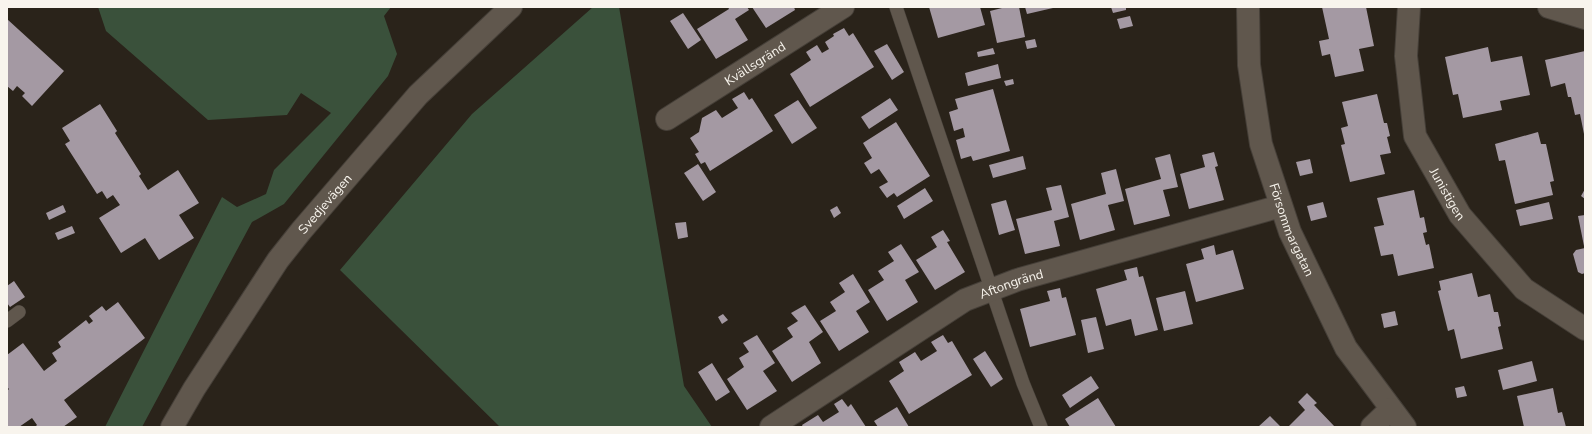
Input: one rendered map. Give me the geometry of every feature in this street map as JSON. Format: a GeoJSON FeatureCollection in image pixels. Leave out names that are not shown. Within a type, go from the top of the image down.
{"type":"FeatureCollection","features":[{"type":"Feature","properties":{"kind":"street","name":"Svedjevägen"},"geometry":{"type":"LineString","coordinates":[[172,427],[194,389],[274,266],[300,231],[418,95],[511,7]]}},
{"type":"Feature","properties":{"kind":"street","name":"Kvällsgränd"},"geometry":{"type":"LineString","coordinates":[[667,119],[843,7]]}},
{"type":"Feature","properties":{"kind":"street","name":"Försommargatan"},"geometry":{"type":"LineString","coordinates":[[1248,7],[1249,65],[1261,144],[1290,232],[1346,348],[1405,427]]}},
{"type":"Feature","properties":{"kind":"street","name":"Junistigen"},"geometry":{"type":"LineString","coordinates":[[1409,7],[1406,56],[1415,136],[1460,215],[1524,289],[1585,329]]}},
{"type":"Feature","properties":{"kind":"street"},"geometry":{"type":"LineString","coordinates":[[1549,7],[1585,18]]}},
{"type":"Feature","properties":{"kind":"street","name":"Aftongränd"},"geometry":{"type":"LineString","coordinates":[[771,427],[965,300],[1017,280],[1281,206]]}},
{"type":"Feature","properties":{"kind":"street"},"geometry":{"type":"LineString","coordinates":[[1372,427],[1391,409]]}},
{"type":"Feature","properties":{"kind":"lane"},"geometry":{"type":"LineString","coordinates":[[896,7],[1023,383],[1041,427]]}},
{"type":"Feature","properties":{"kind":"lane"},"geometry":{"type":"LineString","coordinates":[[7,321],[19,312]]}},
{"type":"Feature","properties":{"kind":"green space"},"geometry":{"type":"Polygon","coordinates":[[[98,7],[391,7],[384,16],[397,54],[388,76],[284,204],[252,222],[142,427],[105,427],[222,197],[237,207],[266,194],[274,170],[331,113],[301,93],[287,115],[208,120],[106,31],[98,7]]]}},
{"type":"Feature","properties":{"kind":"green space"},"geometry":{"type":"Polygon","coordinates":[[[593,7],[619,7],[684,386],[712,427],[500,427],[340,270],[472,114],[593,7]]]}},
{"type":"Feature","properties":{"kind":"building"},"geometry":{"type":"Polygon","coordinates":[[[728,7],[747,7],[749,10],[735,19],[748,40],[716,59],[697,29],[729,9],[728,7]]]}},
{"type":"Feature","properties":{"kind":"building"},"geometry":{"type":"Polygon","coordinates":[[[752,7],[794,7],[795,10],[766,28],[752,7]]]}},
{"type":"Feature","properties":{"kind":"building"},"geometry":{"type":"Polygon","coordinates":[[[929,7],[980,7],[985,25],[938,38],[929,7]]]}},
{"type":"Feature","properties":{"kind":"building"},"geometry":{"type":"Polygon","coordinates":[[[1006,7],[1019,7],[1025,37],[997,43],[990,11],[1006,7]]]}},
{"type":"Feature","properties":{"kind":"building"},"geometry":{"type":"Polygon","coordinates":[[[1025,7],[1053,7],[1053,8],[1027,14],[1025,7]]]}},
{"type":"Feature","properties":{"kind":"building"},"geometry":{"type":"Polygon","coordinates":[[[1111,7],[1126,7],[1126,10],[1113,13],[1111,7]]]}},
{"type":"Feature","properties":{"kind":"building"},"geometry":{"type":"Polygon","coordinates":[[[1322,7],[1366,7],[1374,46],[1359,49],[1364,71],[1335,77],[1330,54],[1322,56],[1319,41],[1329,39],[1322,7]]]}},
{"type":"Feature","properties":{"kind":"building"},"geometry":{"type":"Polygon","coordinates":[[[683,13],[701,40],[688,49],[670,21],[683,13]]]}},
{"type":"Feature","properties":{"kind":"building"},"geometry":{"type":"Polygon","coordinates":[[[1130,16],[1133,26],[1120,29],[1117,19],[1130,16]]]}},
{"type":"Feature","properties":{"kind":"building"},"geometry":{"type":"Polygon","coordinates":[[[7,19],[64,71],[32,106],[22,96],[25,93],[17,86],[13,91],[7,86],[7,19]]]}},
{"type":"Feature","properties":{"kind":"building"},"geometry":{"type":"Polygon","coordinates":[[[844,28],[849,36],[853,33],[874,67],[810,107],[790,74],[811,60],[806,52],[817,45],[822,53],[829,49],[825,42],[834,36],[833,34],[844,28]]]}},
{"type":"Feature","properties":{"kind":"building"},"geometry":{"type":"Polygon","coordinates":[[[1035,39],[1037,47],[1027,49],[1025,41],[1035,39]]]}},
{"type":"Feature","properties":{"kind":"building"},"geometry":{"type":"Polygon","coordinates":[[[887,44],[904,72],[892,80],[874,51],[887,44]]]}},
{"type":"Feature","properties":{"kind":"building"},"geometry":{"type":"Polygon","coordinates":[[[1488,47],[1491,62],[1522,56],[1530,95],[1500,101],[1502,110],[1463,118],[1458,94],[1453,95],[1445,57],[1488,47]]]}},
{"type":"Feature","properties":{"kind":"building"},"geometry":{"type":"Polygon","coordinates":[[[993,48],[995,54],[978,57],[977,52],[993,48]]]}},
{"type":"Feature","properties":{"kind":"building"},"geometry":{"type":"Polygon","coordinates":[[[1585,51],[1584,134],[1580,114],[1575,115],[1571,97],[1568,97],[1565,83],[1551,87],[1545,60],[1585,51]]]}},
{"type":"Feature","properties":{"kind":"building"},"geometry":{"type":"Polygon","coordinates":[[[998,64],[1001,78],[968,86],[965,73],[998,64]]]}},
{"type":"Feature","properties":{"kind":"building"},"geometry":{"type":"Polygon","coordinates":[[[1013,79],[1014,84],[1006,86],[1004,81],[1013,79]]]}},
{"type":"Feature","properties":{"kind":"building"},"geometry":{"type":"Polygon","coordinates":[[[993,89],[1010,151],[973,161],[971,156],[961,159],[956,140],[965,137],[963,128],[954,131],[949,112],[958,109],[955,99],[993,89]]]}},
{"type":"Feature","properties":{"kind":"building"},"geometry":{"type":"Polygon","coordinates":[[[744,92],[749,100],[752,98],[773,131],[710,171],[705,162],[701,164],[695,154],[699,152],[690,138],[699,132],[702,118],[716,110],[722,118],[738,108],[732,99],[744,92]]]}},
{"type":"Feature","properties":{"kind":"building"},"geometry":{"type":"Polygon","coordinates":[[[1377,94],[1384,123],[1387,123],[1390,136],[1387,137],[1391,153],[1380,155],[1385,174],[1350,182],[1341,145],[1345,144],[1341,128],[1348,126],[1342,102],[1377,94]]]}},
{"type":"Feature","properties":{"kind":"building"},"geometry":{"type":"Polygon","coordinates":[[[890,98],[898,110],[869,129],[861,117],[890,98]]]}},
{"type":"Feature","properties":{"kind":"building"},"geometry":{"type":"Polygon","coordinates":[[[798,100],[817,128],[792,144],[774,115],[798,100]]]}},
{"type":"Feature","properties":{"kind":"building"},"geometry":{"type":"Polygon","coordinates":[[[100,104],[117,131],[115,133],[141,174],[139,176],[148,190],[178,170],[199,203],[179,215],[194,238],[159,260],[145,238],[121,253],[99,218],[120,205],[113,195],[107,199],[102,191],[97,194],[65,144],[70,141],[62,128],[100,104]]]}},
{"type":"Feature","properties":{"kind":"building"},"geometry":{"type":"Polygon","coordinates":[[[896,122],[930,176],[897,197],[894,193],[887,198],[879,187],[888,182],[879,169],[871,174],[864,163],[872,158],[863,143],[896,122]]]}},
{"type":"Feature","properties":{"kind":"building"},"geometry":{"type":"Polygon","coordinates":[[[1538,132],[1541,144],[1546,144],[1554,181],[1550,182],[1553,195],[1515,204],[1505,160],[1499,161],[1495,144],[1538,132]]]}},
{"type":"Feature","properties":{"kind":"building"},"geometry":{"type":"Polygon","coordinates":[[[1214,152],[1218,166],[1215,167],[1224,200],[1189,209],[1180,174],[1205,167],[1202,155],[1214,152]]]}},
{"type":"Feature","properties":{"kind":"building"},"geometry":{"type":"Polygon","coordinates":[[[1170,154],[1178,187],[1163,190],[1170,216],[1134,225],[1125,189],[1161,179],[1155,158],[1170,154]]]}},
{"type":"Feature","properties":{"kind":"building"},"geometry":{"type":"Polygon","coordinates":[[[1023,156],[1026,169],[993,178],[989,165],[1023,156]]]}},
{"type":"Feature","properties":{"kind":"building"},"geometry":{"type":"Polygon","coordinates":[[[1310,159],[1313,173],[1300,176],[1296,162],[1310,159]]]}},
{"type":"Feature","properties":{"kind":"building"},"geometry":{"type":"Polygon","coordinates":[[[698,164],[716,192],[703,201],[684,173],[698,164]]]}},
{"type":"Feature","properties":{"kind":"building"},"geometry":{"type":"Polygon","coordinates":[[[1116,169],[1124,201],[1108,205],[1115,230],[1080,240],[1071,204],[1106,194],[1101,173],[1116,169]]]}},
{"type":"Feature","properties":{"kind":"building"},"geometry":{"type":"Polygon","coordinates":[[[1061,185],[1069,217],[1054,221],[1060,246],[1025,254],[1016,219],[1052,210],[1046,188],[1061,185]]]}},
{"type":"Feature","properties":{"kind":"building"},"geometry":{"type":"Polygon","coordinates":[[[925,188],[933,201],[904,219],[897,206],[925,188]]]}},
{"type":"Feature","properties":{"kind":"building"},"geometry":{"type":"Polygon","coordinates":[[[1585,189],[1585,199],[1581,196],[1585,189]]]}},
{"type":"Feature","properties":{"kind":"building"},"geometry":{"type":"Polygon","coordinates":[[[1414,190],[1420,218],[1424,217],[1427,232],[1423,233],[1426,245],[1429,244],[1434,268],[1398,276],[1393,254],[1381,256],[1374,227],[1384,225],[1377,198],[1414,190]]]}},
{"type":"Feature","properties":{"kind":"building"},"geometry":{"type":"Polygon","coordinates":[[[1006,200],[1015,230],[999,235],[991,204],[1006,200]]]}},
{"type":"Feature","properties":{"kind":"building"},"geometry":{"type":"Polygon","coordinates":[[[1323,202],[1327,217],[1311,221],[1307,206],[1323,202]]]}},
{"type":"Feature","properties":{"kind":"building"},"geometry":{"type":"Polygon","coordinates":[[[1549,202],[1553,219],[1520,226],[1516,210],[1549,202]]]}},
{"type":"Feature","properties":{"kind":"building"},"geometry":{"type":"Polygon","coordinates":[[[63,205],[66,212],[49,220],[46,213],[63,205]]]}},
{"type":"Feature","properties":{"kind":"building"},"geometry":{"type":"Polygon","coordinates":[[[837,206],[841,213],[834,218],[830,210],[837,206]]]}},
{"type":"Feature","properties":{"kind":"building"},"geometry":{"type":"Polygon","coordinates":[[[1585,215],[1585,246],[1584,246],[1578,216],[1585,215]]]}},
{"type":"Feature","properties":{"kind":"building"},"geometry":{"type":"Polygon","coordinates":[[[686,222],[688,237],[678,239],[675,223],[686,222]]]}},
{"type":"Feature","properties":{"kind":"building"},"geometry":{"type":"Polygon","coordinates":[[[72,226],[75,233],[58,240],[55,233],[72,226]]]}},
{"type":"Feature","properties":{"kind":"building"},"geometry":{"type":"Polygon","coordinates":[[[943,230],[950,241],[947,242],[965,272],[935,290],[916,260],[937,247],[931,237],[943,230]]]}},
{"type":"Feature","properties":{"kind":"building"},"geometry":{"type":"Polygon","coordinates":[[[901,244],[919,272],[905,280],[918,302],[887,321],[868,290],[884,280],[878,271],[894,261],[888,252],[901,244]]]}},
{"type":"Feature","properties":{"kind":"building"},"geometry":{"type":"Polygon","coordinates":[[[1214,245],[1216,255],[1233,250],[1244,289],[1196,302],[1186,264],[1204,259],[1201,249],[1214,245]]]}},
{"type":"Feature","properties":{"kind":"building"},"geometry":{"type":"Polygon","coordinates":[[[1585,248],[1585,273],[1582,274],[1578,272],[1573,254],[1576,250],[1585,248]]]}},
{"type":"Feature","properties":{"kind":"building"},"geometry":{"type":"Polygon","coordinates":[[[1137,267],[1139,277],[1143,276],[1158,330],[1135,336],[1131,319],[1106,326],[1096,289],[1127,280],[1124,270],[1137,267]]]}},
{"type":"Feature","properties":{"kind":"building"},"geometry":{"type":"Polygon","coordinates":[[[1472,273],[1478,297],[1490,294],[1494,312],[1498,312],[1501,326],[1498,327],[1503,349],[1461,359],[1454,329],[1448,331],[1438,291],[1441,290],[1439,281],[1472,273]]]}},
{"type":"Feature","properties":{"kind":"building"},"geometry":{"type":"Polygon","coordinates":[[[853,274],[870,302],[856,311],[869,332],[839,351],[820,321],[836,311],[830,302],[845,292],[839,283],[853,274]]]}},
{"type":"Feature","properties":{"kind":"building"},"geometry":{"type":"Polygon","coordinates":[[[14,281],[25,297],[10,307],[7,303],[7,286],[14,281]]]}},
{"type":"Feature","properties":{"kind":"building"},"geometry":{"type":"Polygon","coordinates":[[[1060,288],[1062,298],[1066,297],[1076,335],[1030,347],[1020,309],[1050,301],[1047,291],[1060,288]]]}},
{"type":"Feature","properties":{"kind":"building"},"geometry":{"type":"Polygon","coordinates":[[[1185,291],[1193,324],[1164,331],[1156,298],[1185,291]]]}},
{"type":"Feature","properties":{"kind":"building"},"geometry":{"type":"Polygon","coordinates":[[[118,302],[145,338],[64,400],[77,417],[63,427],[35,427],[37,425],[32,418],[19,427],[7,427],[7,391],[9,389],[7,387],[7,355],[23,343],[44,371],[57,361],[52,353],[61,347],[58,342],[86,320],[89,324],[93,321],[89,316],[102,306],[106,311],[118,302]]]}},
{"type":"Feature","properties":{"kind":"building"},"geometry":{"type":"Polygon","coordinates":[[[805,305],[823,332],[809,342],[821,363],[792,382],[772,351],[793,337],[787,328],[798,321],[791,313],[805,305]]]}},
{"type":"Feature","properties":{"kind":"building"},"geometry":{"type":"Polygon","coordinates":[[[1395,311],[1398,325],[1384,328],[1381,314],[1395,311]]]}},
{"type":"Feature","properties":{"kind":"building"},"geometry":{"type":"Polygon","coordinates":[[[723,314],[728,320],[722,324],[718,317],[723,314]]]}},
{"type":"Feature","properties":{"kind":"building"},"geometry":{"type":"Polygon","coordinates":[[[1096,317],[1104,349],[1088,353],[1081,320],[1096,317]]]}},
{"type":"Feature","properties":{"kind":"building"},"geometry":{"type":"Polygon","coordinates":[[[757,335],[775,363],[763,371],[777,391],[747,410],[727,379],[744,367],[739,358],[749,352],[743,343],[757,335]]]}},
{"type":"Feature","properties":{"kind":"building"},"geometry":{"type":"Polygon","coordinates":[[[943,335],[948,343],[952,341],[972,375],[909,414],[889,381],[904,371],[899,362],[915,352],[921,361],[937,351],[931,342],[943,335]]]}},
{"type":"Feature","properties":{"kind":"building"},"geometry":{"type":"Polygon","coordinates":[[[985,351],[1003,379],[991,387],[973,359],[985,351]]]}},
{"type":"Feature","properties":{"kind":"building"},"geometry":{"type":"Polygon","coordinates":[[[1532,361],[1537,381],[1503,390],[1498,370],[1532,361]]]}},
{"type":"Feature","properties":{"kind":"building"},"geometry":{"type":"Polygon","coordinates":[[[712,363],[730,392],[716,401],[698,372],[712,363]]]}},
{"type":"Feature","properties":{"kind":"building"},"geometry":{"type":"Polygon","coordinates":[[[1091,376],[1099,388],[1070,408],[1062,395],[1091,376]]]}},
{"type":"Feature","properties":{"kind":"building"},"geometry":{"type":"Polygon","coordinates":[[[1464,386],[1467,396],[1457,398],[1455,388],[1464,386]]]}},
{"type":"Feature","properties":{"kind":"building"},"geometry":{"type":"Polygon","coordinates":[[[1553,388],[1558,413],[1562,412],[1566,427],[1524,427],[1517,396],[1553,388]]]}},
{"type":"Feature","properties":{"kind":"building"},"geometry":{"type":"Polygon","coordinates":[[[1307,393],[1317,403],[1314,405],[1335,427],[1288,427],[1305,410],[1298,402],[1307,393]]]}},
{"type":"Feature","properties":{"kind":"building"},"geometry":{"type":"Polygon","coordinates":[[[1098,398],[1116,427],[1070,427],[1065,419],[1098,398]]]}},
{"type":"Feature","properties":{"kind":"building"},"geometry":{"type":"Polygon","coordinates":[[[842,399],[848,407],[851,404],[866,427],[803,427],[802,425],[818,415],[823,422],[839,412],[834,404],[842,399]]]}},
{"type":"Feature","properties":{"kind":"building"},"geometry":{"type":"Polygon","coordinates":[[[897,407],[909,427],[878,427],[874,421],[897,407]]]}},
{"type":"Feature","properties":{"kind":"building"},"geometry":{"type":"Polygon","coordinates":[[[1270,416],[1281,427],[1258,427],[1270,416]]]}}]}
